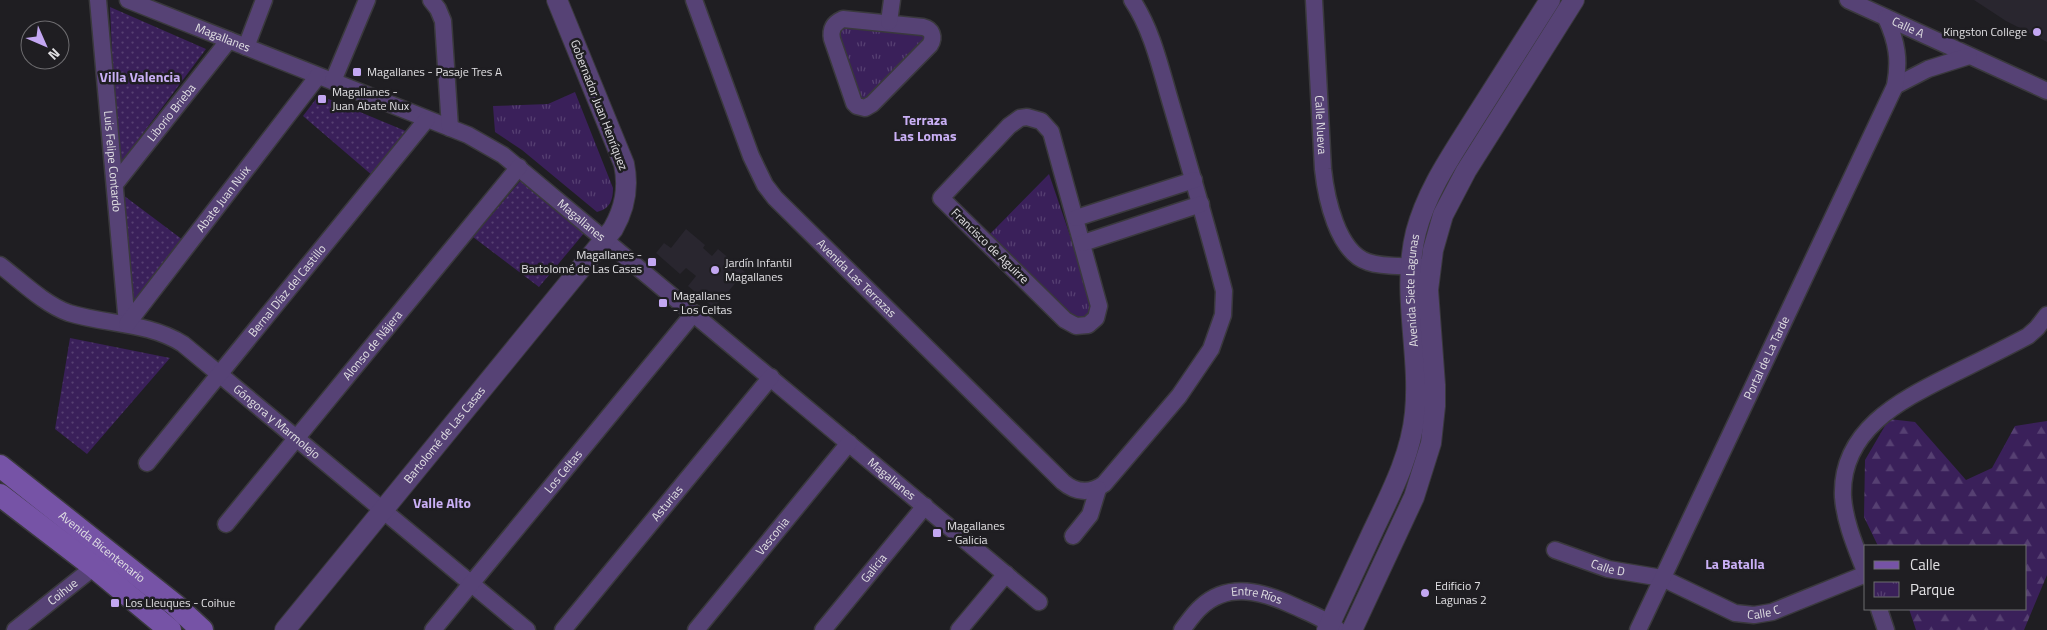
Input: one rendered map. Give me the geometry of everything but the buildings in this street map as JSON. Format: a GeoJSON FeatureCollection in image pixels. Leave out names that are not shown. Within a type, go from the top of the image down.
{"type":"FeatureCollection","features":[{"type":"Feature","properties":{"kind":"main road","name":"Avenida Bicentenario"},"geometry":{"type":"LineString","coordinates":[[0,466],[100,559],[170,630]]}},
{"type":"Feature","properties":{"kind":"main road","name":"Avenida Bicentenario"},"geometry":{"type":"LineString","coordinates":[[0,495],[175,605],[202,630]]}},
{"type":"Feature","properties":{"kind":"street","name":"Luis Felipe Contardo"},"geometry":{"type":"LineString","coordinates":[[98,0],[127,324]]}},
{"type":"Feature","properties":{"kind":"street","name":"Magallanes"},"geometry":{"type":"LineString","coordinates":[[128,0],[154,5],[229,40],[486,144],[520,167],[1039,602]]}},
{"type":"Feature","properties":{"kind":"street"},"geometry":{"type":"LineString","coordinates":[[246,47],[264,0]]}},
{"type":"Feature","properties":{"kind":"street","name":"Abate Juan Nuix"},"geometry":{"type":"LineString","coordinates":[[127,324],[325,78],[367,0]]}},
{"type":"Feature","properties":{"kind":"street"},"geometry":{"type":"LineString","coordinates":[[431,0],[438,9],[442,21],[450,128]]}},
{"type":"Feature","properties":{"kind":"street","name":"Gobernador Juan Henríquez"},"geometry":{"type":"LineString","coordinates":[[557,0],[624,164],[627,188],[622,212],[605,238]]}},
{"type":"Feature","properties":{"kind":"street","name":"Avenida Las Terrazas"},"geometry":{"type":"LineString","coordinates":[[694,0],[754,164],[764,185],[1063,482],[1069,487],[1083,492],[1098,488]]}},
{"type":"Feature","properties":{"kind":"street"},"geometry":{"type":"LineString","coordinates":[[889,22],[892,0]]}},
{"type":"Feature","properties":{"kind":"street"},"geometry":{"type":"LineString","coordinates":[[1073,536],[1090,515],[1098,488],[1104,484],[1179,396],[1205,358],[1216,339],[1223,316],[1224,291],[1201,204],[1152,43],[1145,24],[1132,0]]}},
{"type":"Feature","properties":{"kind":"street","name":"Calle Nueva"},"geometry":{"type":"LineString","coordinates":[[1314,0],[1324,182],[1331,212],[1347,246],[1353,253],[1367,262],[1420,267]]}},
{"type":"Feature","properties":{"kind":"street","name":"Avenida Siete Lagunas"},"geometry":{"type":"LineString","coordinates":[[1352,630],[1421,479],[1431,443],[1435,406],[1428,311],[1416,231],[1437,180],[1550,0]]}},
{"type":"Feature","properties":{"kind":"street","name":"Avenida Siete Lagunas"},"geometry":{"type":"LineString","coordinates":[[1331,628],[1406,455],[1415,412],[1410,293],[1420,267],[1438,233],[1454,193],[1574,0]]}},
{"type":"Feature","properties":{"kind":"street","name":"Calle A"},"geometry":{"type":"LineString","coordinates":[[1848,0],[1969,56]]}},
{"type":"Feature","properties":{"kind":"street","name":"Portal de La Tarde"},"geometry":{"type":"LineString","coordinates":[[1638,630],[1895,86],[1898,69],[1897,47],[1886,18]]}},
{"type":"Feature","properties":{"kind":"street"},"geometry":{"type":"LineString","coordinates":[[843,19],[889,22],[927,28],[932,34],[932,42],[872,104],[861,108],[852,99],[832,39],[832,28],[838,21],[843,19]]}},
{"type":"Feature","properties":{"kind":"street","name":"Liborio Brieba"},"geometry":{"type":"LineString","coordinates":[[115,184],[229,40]]}},
{"type":"Feature","properties":{"kind":"street"},"geometry":{"type":"LineString","coordinates":[[1895,86],[1928,69],[1969,56],[2047,91]]}},
{"type":"Feature","properties":{"kind":"street","name":"Francisco de Aguirre"},"geometry":{"type":"LineString","coordinates":[[1020,118],[1034,118],[1047,126],[1051,132],[1083,243],[1099,306],[1092,322],[1076,326],[1065,320],[940,198],[1009,126],[1020,118]]}},
{"type":"Feature","properties":{"kind":"street","name":"Bernal Díaz del Castillo"},"geometry":{"type":"LineString","coordinates":[[147,463],[428,119]]}},
{"type":"Feature","properties":{"kind":"street","name":"Alonso de Nájera"},"geometry":{"type":"LineString","coordinates":[[226,524],[520,167]]}},
{"type":"Feature","properties":{"kind":"street"},"geometry":{"type":"LineString","coordinates":[[1076,218],[1194,180]]}},
{"type":"Feature","properties":{"kind":"street"},"geometry":{"type":"LineString","coordinates":[[1083,243],[1201,204]]}},
{"type":"Feature","properties":{"kind":"street","name":"Bartolomé de Las Casas"},"geometry":{"type":"LineString","coordinates":[[285,630],[605,238]]}},
{"type":"Feature","properties":{"kind":"street","name":"Góngora y Marmolejo"},"geometry":{"type":"LineString","coordinates":[[0,265],[50,303],[67,312],[158,331],[175,339],[527,630]]}},
{"type":"Feature","properties":{"kind":"street","name":"Los Celtas"},"geometry":{"type":"LineString","coordinates":[[433,630],[694,313]]}},
{"type":"Feature","properties":{"kind":"street"},"geometry":{"type":"LineString","coordinates":[[1864,568],[1848,524],[1843,497],[1849,460],[1861,437],[1879,418],[1906,399],[2028,336],[2037,328],[2047,314]]}},
{"type":"Feature","properties":{"kind":"street","name":"Asturias"},"geometry":{"type":"LineString","coordinates":[[563,630],[771,377]]}},
{"type":"Feature","properties":{"kind":"street","name":"Vasconia"},"geometry":{"type":"LineString","coordinates":[[696,630],[849,443]]}},
{"type":"Feature","properties":{"kind":"street","name":"Galicia"},"geometry":{"type":"LineString","coordinates":[[823,630],[925,506]]}},
{"type":"Feature","properties":{"kind":"street"},"geometry":{"type":"LineString","coordinates":[[1385,506],[1406,514]]}},
{"type":"Feature","properties":{"kind":"street","name":"Calle D"},"geometry":{"type":"LineString","coordinates":[[1555,550],[1608,569],[1662,578]]}},
{"type":"Feature","properties":{"kind":"street","name":"Coihue"},"geometry":{"type":"LineString","coordinates":[[15,630],[100,559]]}},
{"type":"Feature","properties":{"kind":"street"},"geometry":{"type":"LineString","coordinates":[[959,630],[1006,574]]}},
{"type":"Feature","properties":{"kind":"street","name":"Calle C"},"geometry":{"type":"LineString","coordinates":[[1662,578],[1726,610],[1754,616],[1772,612],[1864,575]]}},
{"type":"Feature","properties":{"kind":"street","name":"Entre Ríos"},"geometry":{"type":"LineString","coordinates":[[1182,630],[1208,601],[1228,592],[1240,590],[1269,595],[1331,628]]}},
{"type":"Feature","properties":{"kind":"street"},"geometry":{"type":"LineString","coordinates":[[1879,610],[1886,630]]}},
{"type":"Feature","properties":{"kind":"shaded area","name":"Kingston College"},"geometry":{"type":"Polygon","coordinates":[[[1974,0],[2047,0],[2047,42],[2006,21],[1974,0]]]}},
{"type":"Feature","properties":{"kind":"shaded area","name":"Jardín Infantil Magallanes"},"geometry":{"type":"Polygon","coordinates":[[[686,229],[705,245],[703,248],[712,256],[718,249],[745,272],[714,308],[688,286],[696,276],[686,268],[680,274],[656,253],[664,243],[671,248],[686,229]]]}},
{"type":"Feature","properties":{"kind":"green space"},"geometry":{"type":"Polygon","coordinates":[[[110,7],[206,49],[117,168],[110,7]]]}},
{"type":"Feature","properties":{"kind":"green space"},"geometry":{"type":"Polygon","coordinates":[[[841,25],[926,34],[928,38],[862,104],[836,34],[841,25]]]}},
{"type":"Feature","properties":{"kind":"green space"},"geometry":{"type":"Polygon","coordinates":[[[575,92],[613,188],[608,206],[597,212],[522,150],[495,132],[493,106],[548,104],[575,92]]]}},
{"type":"Feature","properties":{"kind":"green space"},"geometry":{"type":"Polygon","coordinates":[[[319,95],[408,132],[373,176],[303,116],[319,95]]]}},
{"type":"Feature","properties":{"kind":"green space"},"geometry":{"type":"Polygon","coordinates":[[[1049,174],[1093,303],[1093,308],[1086,319],[1073,319],[990,234],[1049,174]]]}},
{"type":"Feature","properties":{"kind":"green space"},"geometry":{"type":"Polygon","coordinates":[[[522,179],[585,232],[539,287],[473,237],[522,179]]]}},
{"type":"Feature","properties":{"kind":"green space"},"geometry":{"type":"Polygon","coordinates":[[[119,192],[183,240],[132,308],[119,192]]]}},
{"type":"Feature","properties":{"kind":"green space"},"geometry":{"type":"Polygon","coordinates":[[[70,338],[170,358],[87,454],[55,429],[70,338]]]}},
{"type":"Feature","properties":{"kind":"green space"},"geometry":{"type":"Polygon","coordinates":[[[1889,419],[1915,422],[1966,480],[1992,468],[2015,426],[2047,421],[2047,575],[2024,630],[1916,630],[1909,610],[2027,610],[2027,545],[1878,545],[1864,517],[1865,460],[1889,419]]]}},
{"type":"Feature","properties":{"kind":"place","name":"Kingston College"},"geometry":{"type":"Point","coordinates":[2037,32]}},
{"type":"Feature","properties":{"kind":"place","name":"Magallanes - Pasaje Tres A"},"geometry":{"type":"Point","coordinates":[357,72]}},
{"type":"Feature","properties":{"kind":"place","name":"Magallanes - Juan Abate Nux"},"geometry":{"type":"Point","coordinates":[322,99]}},
{"type":"Feature","properties":{"kind":"place","name":"Magallanes - Bartolomé de Las Casas"},"geometry":{"type":"Point","coordinates":[652,262]}},
{"type":"Feature","properties":{"kind":"place","name":"Jardín Infantil Magallanes"},"geometry":{"type":"Point","coordinates":[715,270]}},
{"type":"Feature","properties":{"kind":"place","name":"Magallanes - Los Celtas"},"geometry":{"type":"Point","coordinates":[663,303]}},
{"type":"Feature","properties":{"kind":"place","name":"Magallanes - Galicia"},"geometry":{"type":"Point","coordinates":[937,533]}},
{"type":"Feature","properties":{"kind":"place","name":"Edificio 7 Lagunas 2"},"geometry":{"type":"Point","coordinates":[1425,593]}},
{"type":"Feature","properties":{"kind":"place","name":"Los Lleuques - Coihue"},"geometry":{"type":"Point","coordinates":[115,603]}},
{"type":"Feature","properties":{"kind":"district","name":"Villa Valencia"},"geometry":{"type":"Point","coordinates":[140,77]}},
{"type":"Feature","properties":{"kind":"district","name":"Terraza Las Lomas"},"geometry":{"type":"Point","coordinates":[925,128]}},
{"type":"Feature","properties":{"kind":"district","name":"Valle Alto"},"geometry":{"type":"Point","coordinates":[442,503]}},
{"type":"Feature","properties":{"kind":"district","name":"La Batalla"},"geometry":{"type":"Point","coordinates":[1735,564]}}]}
